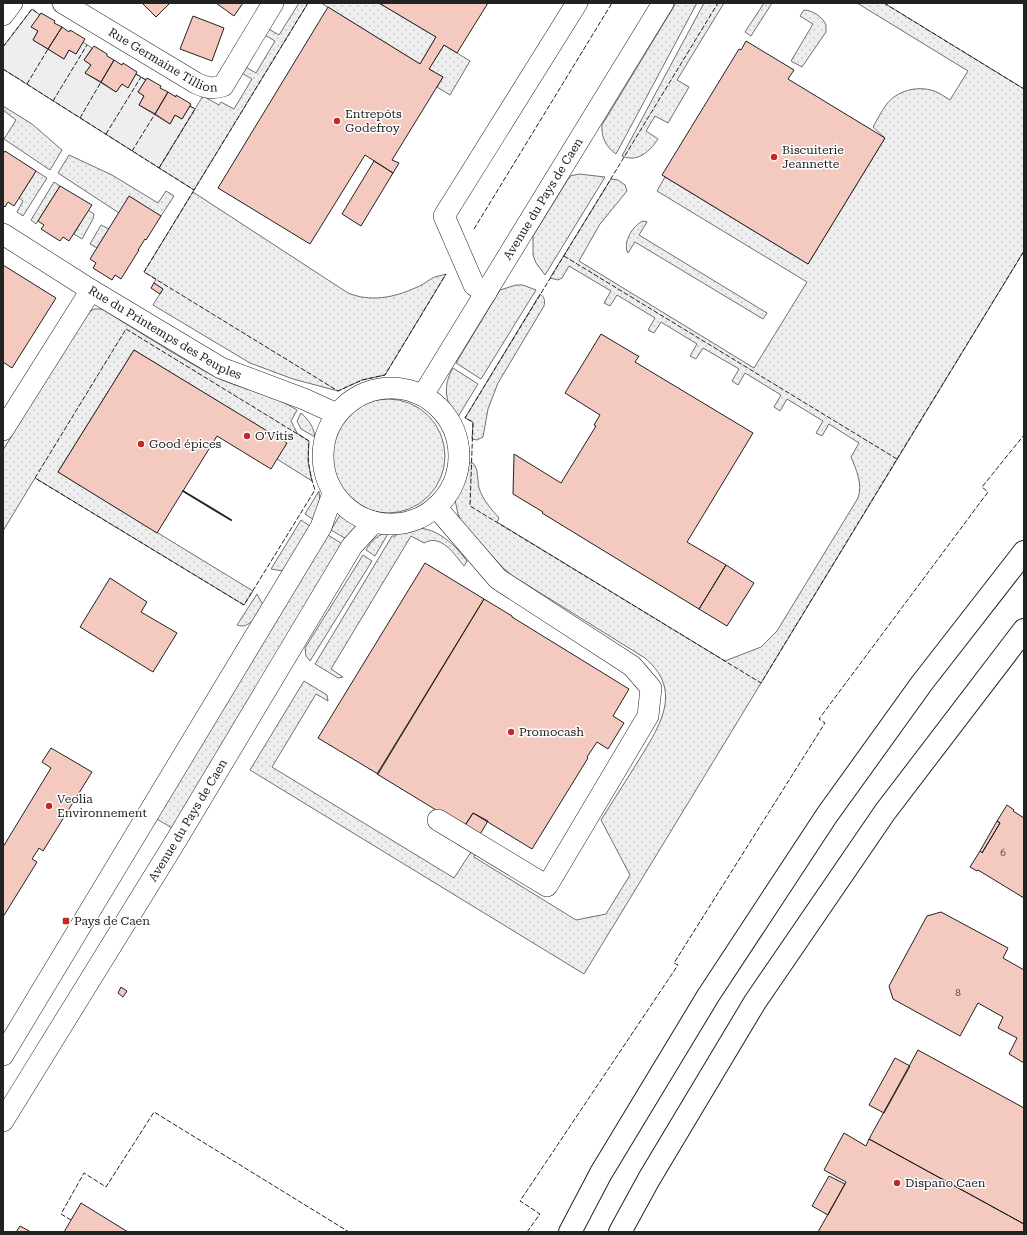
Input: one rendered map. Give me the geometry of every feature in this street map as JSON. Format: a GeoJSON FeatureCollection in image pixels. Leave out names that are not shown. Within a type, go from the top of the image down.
{"type":"FeatureCollection","features":[{"type":"Feature","properties":{"kind":"main road"},"geometry":{"type":"LineString","coordinates":[[570,1232],[602,1173],[708,996],[827,815],[922,683],[1024,552]]}},
{"type":"Feature","properties":{"kind":"main road"},"geometry":{"type":"LineString","coordinates":[[620,1232],[653,1173],[755,1002],[885,812],[1024,630]]}},
{"type":"Feature","properties":{"kind":"street"},"geometry":{"type":"LineString","coordinates":[[3,15],[12,3]]}},
{"type":"Feature","properties":{"kind":"street","name":"Rue Germaine Tillion"},"geometry":{"type":"LineString","coordinates":[[63,3],[196,83],[205,87],[216,88],[223,86],[273,3]]}},
{"type":"Feature","properties":{"kind":"street"},"geometry":{"type":"LineString","coordinates":[[486,293],[474,285],[444,216],[577,3]]}},
{"type":"Feature","properties":{"kind":"street","name":"Avenue du Pays de Caen"},"geometry":{"type":"LineString","coordinates":[[423,395],[663,3]]}},
{"type":"Feature","properties":{"kind":"street","name":"Rue du Printemps des Peuples"},"geometry":{"type":"LineString","coordinates":[[3,234],[91,290],[221,368],[304,399],[337,414]]}},
{"type":"Feature","properties":{"kind":"street"},"geometry":{"type":"LineString","coordinates":[[3,430],[91,290]]}},
{"type":"Feature","properties":{"kind":"street"},"geometry":{"type":"LineString","coordinates":[[386,387],[412,390],[423,395],[442,410],[454,430],[459,450],[458,471],[450,491],[436,507],[418,518],[397,524],[374,522],[351,512],[333,493],[324,471],[322,451],[327,431],[337,414],[351,400],[368,391],[386,387]]}},
{"type":"Feature","properties":{"kind":"street"},"geometry":{"type":"LineString","coordinates":[[3,1055],[321,527],[333,493]]}},
{"type":"Feature","properties":{"kind":"street"},"geometry":{"type":"LineString","coordinates":[[436,507],[498,579],[632,666],[651,688],[648,716],[547,886],[438,820]]}},
{"type":"Feature","properties":{"kind":"street","name":"Avenue du Pays de Caen"},"geometry":{"type":"LineString","coordinates":[[3,1120],[177,839],[352,546],[374,522]]}},
{"type":"Feature","properties":{"kind":"shaded area"},"geometry":{"type":"Polygon","coordinates":[[[299,3],[308,3],[194,190],[159,168],[203,96],[219,105],[221,102],[234,109],[252,79],[240,72],[244,66],[256,73],[275,41],[263,34],[267,28],[279,35],[299,3]]]}},
{"type":"Feature","properties":{"kind":"shaded area"},"geometry":{"type":"Polygon","coordinates":[[[321,3],[379,3],[436,37],[420,64],[321,3]]]}},
{"type":"Feature","properties":{"kind":"shaded area"},"geometry":{"type":"Polygon","coordinates":[[[676,3],[697,3],[616,154],[609,148],[605,141],[602,134],[602,125],[676,3]]]}},
{"type":"Feature","properties":{"kind":"shaded area"},"geometry":{"type":"Polygon","coordinates":[[[704,3],[724,3],[677,80],[689,87],[668,123],[655,116],[646,131],[658,139],[651,148],[643,155],[638,157],[628,158],[622,156],[704,3]]]}},
{"type":"Feature","properties":{"kind":"shaded area"},"geometry":{"type":"Polygon","coordinates":[[[764,3],[772,3],[751,36],[745,32],[764,3]]]}},
{"type":"Feature","properties":{"kind":"shaded area"},"geometry":{"type":"Polygon","coordinates":[[[857,3],[884,3],[1024,89],[1024,251],[584,974],[250,770],[304,681],[327,695],[328,701],[316,694],[272,767],[454,878],[471,852],[475,854],[474,857],[576,920],[606,914],[630,875],[601,820],[653,737],[664,710],[666,697],[664,684],[657,671],[645,658],[513,576],[503,568],[471,533],[462,523],[458,514],[455,500],[463,479],[464,463],[473,463],[475,466],[479,488],[488,504],[499,518],[497,522],[725,661],[761,647],[777,631],[858,498],[860,487],[857,472],[851,457],[859,443],[829,424],[822,436],[816,433],[823,421],[787,399],[780,411],[774,407],[781,395],[745,373],[738,385],[732,381],[739,369],[703,348],[696,359],[690,356],[697,344],[661,322],[654,333],[648,330],[655,318],[617,295],[610,306],[604,303],[611,291],[569,266],[562,278],[558,280],[550,278],[611,179],[618,180],[625,185],[627,191],[600,224],[579,261],[754,368],[807,282],[657,191],[665,177],[808,264],[885,138],[873,127],[890,100],[907,90],[927,89],[934,91],[950,100],[968,71],[857,3]]]}},
{"type":"Feature","properties":{"kind":"shaded area"},"geometry":{"type":"Polygon","coordinates":[[[32,9],[40,15],[32,27],[38,31],[33,40],[64,59],[69,50],[76,54],[83,42],[92,48],[84,60],[91,65],[85,73],[116,92],[122,84],[128,87],[136,74],[146,80],[138,92],[144,96],[139,105],[170,124],[175,115],[182,119],[190,106],[195,109],[159,168],[3,69],[3,47],[32,9]]]}},
{"type":"Feature","properties":{"kind":"shaded area"},"geometry":{"type":"Polygon","coordinates":[[[804,10],[814,13],[825,22],[826,32],[802,67],[791,61],[813,24],[800,16],[804,10]]]}},
{"type":"Feature","properties":{"kind":"shaded area"},"geometry":{"type":"Polygon","coordinates":[[[444,45],[470,61],[450,95],[437,87],[443,77],[429,69],[444,45]]]}},
{"type":"Feature","properties":{"kind":"shaded area"},"geometry":{"type":"Polygon","coordinates":[[[3,106],[32,124],[62,150],[50,170],[4,139],[16,120],[3,110],[3,106]]]}},
{"type":"Feature","properties":{"kind":"shaded area"},"geometry":{"type":"Polygon","coordinates":[[[69,155],[112,175],[158,203],[166,191],[174,196],[161,216],[119,213],[58,173],[69,155]]]}},
{"type":"Feature","properties":{"kind":"shaded area"},"geometry":{"type":"Polygon","coordinates":[[[36,171],[47,178],[23,216],[17,212],[23,201],[19,198],[36,171]]]}},
{"type":"Feature","properties":{"kind":"shaded area"},"geometry":{"type":"Polygon","coordinates":[[[579,174],[605,177],[545,275],[536,263],[533,255],[533,236],[570,176],[579,174]]]}},
{"type":"Feature","properties":{"kind":"shaded area"},"geometry":{"type":"Polygon","coordinates":[[[54,182],[60,186],[36,224],[31,220],[54,182]]]}},
{"type":"Feature","properties":{"kind":"shaded area"},"geometry":{"type":"Polygon","coordinates":[[[193,192],[348,293],[356,296],[382,298],[407,291],[433,278],[446,274],[385,375],[362,380],[338,391],[293,379],[250,363],[153,305],[163,289],[154,283],[156,279],[144,272],[193,192]]]}},
{"type":"Feature","properties":{"kind":"shaded area"},"geometry":{"type":"Polygon","coordinates":[[[88,210],[94,214],[93,219],[82,239],[74,234],[88,210]]]}},
{"type":"Feature","properties":{"kind":"shaded area"},"geometry":{"type":"Polygon","coordinates":[[[643,221],[647,222],[639,235],[767,313],[763,319],[635,242],[628,253],[626,244],[627,240],[632,230],[643,221]]]}},
{"type":"Feature","properties":{"kind":"shaded area"},"geometry":{"type":"Polygon","coordinates":[[[101,225],[109,229],[97,248],[90,244],[101,225]]]}},
{"type":"Feature","properties":{"kind":"shaded area"},"geometry":{"type":"Polygon","coordinates":[[[516,285],[523,285],[536,290],[481,379],[456,363],[500,290],[516,285]]]}},
{"type":"Feature","properties":{"kind":"shaded area"},"geometry":{"type":"Polygon","coordinates":[[[540,294],[544,299],[544,306],[498,383],[488,409],[483,437],[477,440],[472,439],[473,422],[465,418],[540,294]]]}},
{"type":"Feature","properties":{"kind":"shaded area"},"geometry":{"type":"Polygon","coordinates":[[[94,309],[102,309],[214,376],[279,400],[297,410],[291,421],[297,433],[309,441],[308,461],[312,481],[277,459],[286,443],[134,350],[58,472],[253,591],[244,605],[35,478],[3,531],[3,450],[82,321],[89,312],[94,309]]]}},
{"type":"Feature","properties":{"kind":"shaded area"},"geometry":{"type":"Polygon","coordinates":[[[453,368],[478,384],[456,420],[450,407],[446,388],[447,381],[453,368]]]}},
{"type":"Feature","properties":{"kind":"shaded area"},"geometry":{"type":"Polygon","coordinates":[[[388,399],[410,403],[420,408],[436,424],[441,434],[445,456],[441,478],[436,488],[420,504],[410,509],[388,513],[366,509],[356,504],[340,488],[335,478],[331,456],[335,434],[340,424],[356,408],[366,403],[388,399]]]}},
{"type":"Feature","properties":{"kind":"shaded area"},"geometry":{"type":"Polygon","coordinates":[[[301,413],[310,424],[315,437],[301,429],[297,421],[301,413]]]}},
{"type":"Feature","properties":{"kind":"shaded area"},"geometry":{"type":"Polygon","coordinates":[[[319,491],[320,503],[314,520],[305,514],[319,491]]]}},
{"type":"Feature","properties":{"kind":"shaded area"},"geometry":{"type":"Polygon","coordinates":[[[340,515],[357,525],[348,540],[331,530],[340,515]]]}},
{"type":"Feature","properties":{"kind":"shaded area"},"geometry":{"type":"Polygon","coordinates":[[[301,520],[311,527],[283,571],[271,569],[301,520]]]}},
{"type":"Feature","properties":{"kind":"shaded area"},"geometry":{"type":"Polygon","coordinates":[[[416,528],[432,531],[445,538],[467,561],[464,566],[452,551],[442,543],[430,541],[424,543],[411,536],[331,669],[343,677],[338,678],[315,664],[392,536],[396,536],[395,532],[416,528]]]}},
{"type":"Feature","properties":{"kind":"shaded area"},"geometry":{"type":"Polygon","coordinates":[[[389,532],[375,556],[366,550],[375,538],[381,534],[389,532]]]}},
{"type":"Feature","properties":{"kind":"shaded area"},"geometry":{"type":"Polygon","coordinates":[[[328,535],[344,545],[172,828],[155,818],[328,535]]]}},
{"type":"Feature","properties":{"kind":"shaded area"},"geometry":{"type":"Polygon","coordinates":[[[363,555],[372,561],[310,661],[306,656],[305,648],[363,555]]]}},
{"type":"Feature","properties":{"kind":"shaded area"},"geometry":{"type":"Polygon","coordinates":[[[257,594],[263,605],[258,613],[253,620],[246,625],[237,625],[257,594]]]}},
{"type":"Feature","properties":{"kind":"building"},"geometry":{"type":"Polygon","coordinates":[[[142,3],[170,3],[156,17],[142,3]]]}},
{"type":"Feature","properties":{"kind":"building"},"geometry":{"type":"Polygon","coordinates":[[[216,3],[243,3],[234,16],[216,3]]]}},
{"type":"Feature","properties":{"kind":"building","name":"Entrepôts Godefroy"},"geometry":{"type":"Polygon","coordinates":[[[379,3],[488,3],[457,53],[444,45],[429,69],[443,77],[392,160],[399,163],[393,173],[365,155],[310,244],[218,188],[328,7],[420,64],[436,37],[379,3]]]}},
{"type":"Feature","properties":{"kind":"building"},"geometry":{"type":"Polygon","coordinates":[[[41,13],[62,27],[48,49],[33,40],[38,31],[31,27],[41,13]]]}},
{"type":"Feature","properties":{"kind":"building"},"geometry":{"type":"Polygon","coordinates":[[[193,16],[224,28],[212,61],[180,49],[193,16]]]}},
{"type":"Feature","properties":{"kind":"building"},"geometry":{"type":"Polygon","coordinates":[[[62,27],[85,39],[76,54],[69,50],[64,59],[48,49],[62,27]]]}},
{"type":"Feature","properties":{"kind":"building","name":"Biscuiterie Jeannette"},"geometry":{"type":"Polygon","coordinates":[[[746,41],[794,70],[788,79],[885,138],[808,264],[662,175],[739,49],[741,50],[746,41]]]}},
{"type":"Feature","properties":{"kind":"building"},"geometry":{"type":"Polygon","coordinates":[[[94,46],[114,60],[101,82],[85,73],[91,65],[84,60],[94,46]]]}},
{"type":"Feature","properties":{"kind":"building"},"geometry":{"type":"Polygon","coordinates":[[[114,60],[122,65],[123,63],[137,72],[128,88],[122,84],[116,92],[101,82],[114,60]]]}},
{"type":"Feature","properties":{"kind":"building"},"geometry":{"type":"Polygon","coordinates":[[[147,78],[168,92],[155,114],[139,105],[144,96],[138,92],[147,78]]]}},
{"type":"Feature","properties":{"kind":"building"},"geometry":{"type":"Polygon","coordinates":[[[168,92],[191,104],[182,119],[175,115],[170,124],[155,114],[168,92]]]}},
{"type":"Feature","properties":{"kind":"building"},"geometry":{"type":"Polygon","coordinates":[[[5,151],[36,171],[14,206],[8,202],[5,207],[3,205],[3,154],[5,151]]]}},
{"type":"Feature","properties":{"kind":"building"},"geometry":{"type":"Polygon","coordinates":[[[374,161],[393,173],[361,226],[342,214],[374,161]]]}},
{"type":"Feature","properties":{"kind":"building"},"geometry":{"type":"Polygon","coordinates":[[[60,186],[92,205],[69,241],[63,237],[60,241],[41,229],[44,225],[38,221],[60,186]]]}},
{"type":"Feature","properties":{"kind":"building"},"geometry":{"type":"Polygon","coordinates":[[[129,196],[161,216],[121,279],[115,275],[112,280],[93,268],[96,263],[90,259],[129,196]]]}},
{"type":"Feature","properties":{"kind":"building"},"geometry":{"type":"Polygon","coordinates":[[[3,265],[56,298],[12,368],[3,362],[3,265]]]}},
{"type":"Feature","properties":{"kind":"building"},"geometry":{"type":"Polygon","coordinates":[[[154,283],[163,289],[160,294],[151,288],[154,283]]]}},
{"type":"Feature","properties":{"kind":"building"},"geometry":{"type":"Polygon","coordinates":[[[601,334],[639,356],[635,362],[753,433],[687,542],[726,565],[699,609],[513,494],[514,454],[561,483],[596,426],[594,425],[600,415],[565,393],[601,334]]]}},
{"type":"Feature","properties":{"kind":"building"},"geometry":{"type":"Polygon","coordinates":[[[134,350],[287,443],[271,469],[217,436],[157,533],[58,472],[134,350]]]}},
{"type":"Feature","properties":{"kind":"building"},"geometry":{"type":"Polygon","coordinates":[[[425,563],[484,599],[378,774],[318,738],[425,563]]]}},
{"type":"Feature","properties":{"kind":"building"},"geometry":{"type":"Polygon","coordinates":[[[726,565],[754,583],[727,626],[699,609],[726,565]]]}},
{"type":"Feature","properties":{"kind":"building"},"geometry":{"type":"Polygon","coordinates":[[[110,578],[147,602],[141,612],[177,633],[153,672],[80,627],[110,578]]]}},
{"type":"Feature","properties":{"kind":"building","name":"Promocash"},"geometry":{"type":"Polygon","coordinates":[[[484,599],[629,689],[613,716],[624,723],[608,749],[597,742],[532,849],[473,813],[464,827],[377,774],[484,599]]]}},
{"type":"Feature","properties":{"kind":"building","name":"Veolia Environnement"},"geometry":{"type":"Polygon","coordinates":[[[51,748],[92,772],[43,851],[39,848],[32,859],[37,862],[3,917],[3,847],[51,768],[42,762],[51,748]]]}},
{"type":"Feature","properties":{"kind":"building"},"geometry":{"type":"Polygon","coordinates":[[[1007,805],[1024,818],[1024,898],[978,870],[977,871],[970,867],[980,851],[982,853],[1000,823],[997,821],[1007,805]]]}},
{"type":"Feature","properties":{"kind":"building"},"geometry":{"type":"Polygon","coordinates":[[[473,813],[488,821],[479,836],[464,827],[473,813]]]}},
{"type":"Feature","properties":{"kind":"building"},"geometry":{"type":"Polygon","coordinates":[[[997,821],[1000,823],[982,853],[980,851],[997,821]]]}},
{"type":"Feature","properties":{"kind":"building"},"geometry":{"type":"Polygon","coordinates":[[[941,912],[1008,948],[1003,958],[1024,970],[1024,1063],[1009,1054],[1017,1038],[998,1028],[1003,1017],[978,1003],[960,1036],[893,999],[889,986],[927,916],[941,912]]]}},
{"type":"Feature","properties":{"kind":"building"},"geometry":{"type":"Polygon","coordinates":[[[121,987],[127,991],[123,997],[118,993],[121,987]]]}},
{"type":"Feature","properties":{"kind":"building"},"geometry":{"type":"Polygon","coordinates":[[[918,1050],[1024,1108],[1024,1224],[869,1139],[918,1050]]]}},
{"type":"Feature","properties":{"kind":"building"},"geometry":{"type":"Polygon","coordinates":[[[895,1058],[910,1066],[884,1113],[869,1105],[895,1058]]]}},
{"type":"Feature","properties":{"kind":"building","name":"Dispano Caen"},"geometry":{"type":"Polygon","coordinates":[[[844,1133],[866,1146],[869,1139],[1024,1224],[1024,1232],[818,1232],[846,1182],[824,1170],[844,1133]]]}},
{"type":"Feature","properties":{"kind":"building"},"geometry":{"type":"Polygon","coordinates":[[[829,1176],[845,1184],[828,1215],[812,1206],[829,1176]]]}},
{"type":"Feature","properties":{"kind":"building"},"geometry":{"type":"Polygon","coordinates":[[[81,1203],[128,1232],[64,1232],[81,1203]]]}},
{"type":"Feature","properties":{"kind":"building"},"geometry":{"type":"Polygon","coordinates":[[[20,1226],[31,1232],[16,1232],[20,1226]]]}},
{"type":"Feature","properties":{"kind":"fence"},"geometry":{"type":"LineString","coordinates":[[3,69],[194,190],[308,3]]}},
{"type":"Feature","properties":{"kind":"fence"},"geometry":{"type":"LineString","coordinates":[[474,229],[612,3]]}},
{"type":"Feature","properties":{"kind":"fence"},"geometry":{"type":"LineString","coordinates":[[564,256],[897,459],[761,683],[470,506],[473,422],[465,418],[718,3]]}},
{"type":"Feature","properties":{"kind":"fence"},"geometry":{"type":"LineString","coordinates":[[884,3],[1024,89]]}},
{"type":"Feature","properties":{"kind":"fence"},"geometry":{"type":"LineString","coordinates":[[3,47],[32,9],[40,15]]}},
{"type":"Feature","properties":{"kind":"fence"},"geometry":{"type":"LineString","coordinates":[[53,101],[87,45]]}},
{"type":"Feature","properties":{"kind":"fence"},"geometry":{"type":"LineString","coordinates":[[27,84],[48,49]]}},
{"type":"Feature","properties":{"kind":"fence"},"geometry":{"type":"LineString","coordinates":[[136,74],[146,80]]}},
{"type":"Feature","properties":{"kind":"fence"},"geometry":{"type":"LineString","coordinates":[[106,134],[141,77]]}},
{"type":"Feature","properties":{"kind":"fence"},"geometry":{"type":"LineString","coordinates":[[80,118],[101,82]]}},
{"type":"Feature","properties":{"kind":"fence"},"geometry":{"type":"LineString","coordinates":[[159,168],[195,109],[190,106]]}},
{"type":"Feature","properties":{"kind":"fence"},"geometry":{"type":"LineString","coordinates":[[132,151],[155,114]]}},
{"type":"Feature","properties":{"kind":"fence"},"geometry":{"type":"LineString","coordinates":[[194,190],[144,272],[338,391],[362,380],[385,375],[446,274]]}},
{"type":"Feature","properties":{"kind":"fence"},"geometry":{"type":"LineString","coordinates":[[897,459],[1024,251]]}},
{"type":"Feature","properties":{"kind":"fence"},"geometry":{"type":"LineString","coordinates":[[126,329],[309,441],[309,466],[315,490],[244,605],[35,478],[126,329]]}},
{"type":"Feature","properties":{"kind":"fence"},"geometry":{"type":"LineString","coordinates":[[527,1232],[540,1214],[520,1201],[678,965],[674,963],[825,723],[819,719],[988,492],[982,487],[1024,435]]}},
{"type":"Feature","properties":{"kind":"fence"},"geometry":{"type":"LineString","coordinates":[[71,1220],[61,1214],[84,1173],[106,1187],[154,1112],[349,1232]]}},
{"type":"Feature","properties":{"kind":"wall"},"geometry":{"type":"LineString","coordinates":[[183,491],[231,520]]}},
{"type":"Feature","properties":{"kind":"place","name":"Entrepôts Godefroy"},"geometry":{"type":"Point","coordinates":[337,121]}},
{"type":"Feature","properties":{"kind":"place","name":"Biscuiterie Jeannette"},"geometry":{"type":"Point","coordinates":[774,157]}},
{"type":"Feature","properties":{"kind":"place","name":"O'Vitis"},"geometry":{"type":"Point","coordinates":[247,436]}},
{"type":"Feature","properties":{"kind":"place","name":"Good épices"},"geometry":{"type":"Point","coordinates":[141,444]}},
{"type":"Feature","properties":{"kind":"place","name":"Promocash"},"geometry":{"type":"Point","coordinates":[511,732]}},
{"type":"Feature","properties":{"kind":"place","name":"Veolia Environnement"},"geometry":{"type":"Point","coordinates":[49,806]}},
{"type":"Feature","properties":{"kind":"place","name":"Pays de Caen"},"geometry":{"type":"Point","coordinates":[66,921]}},
{"type":"Feature","properties":{"kind":"place","name":"Dispano Caen"},"geometry":{"type":"Point","coordinates":[897,1183]}}]}
